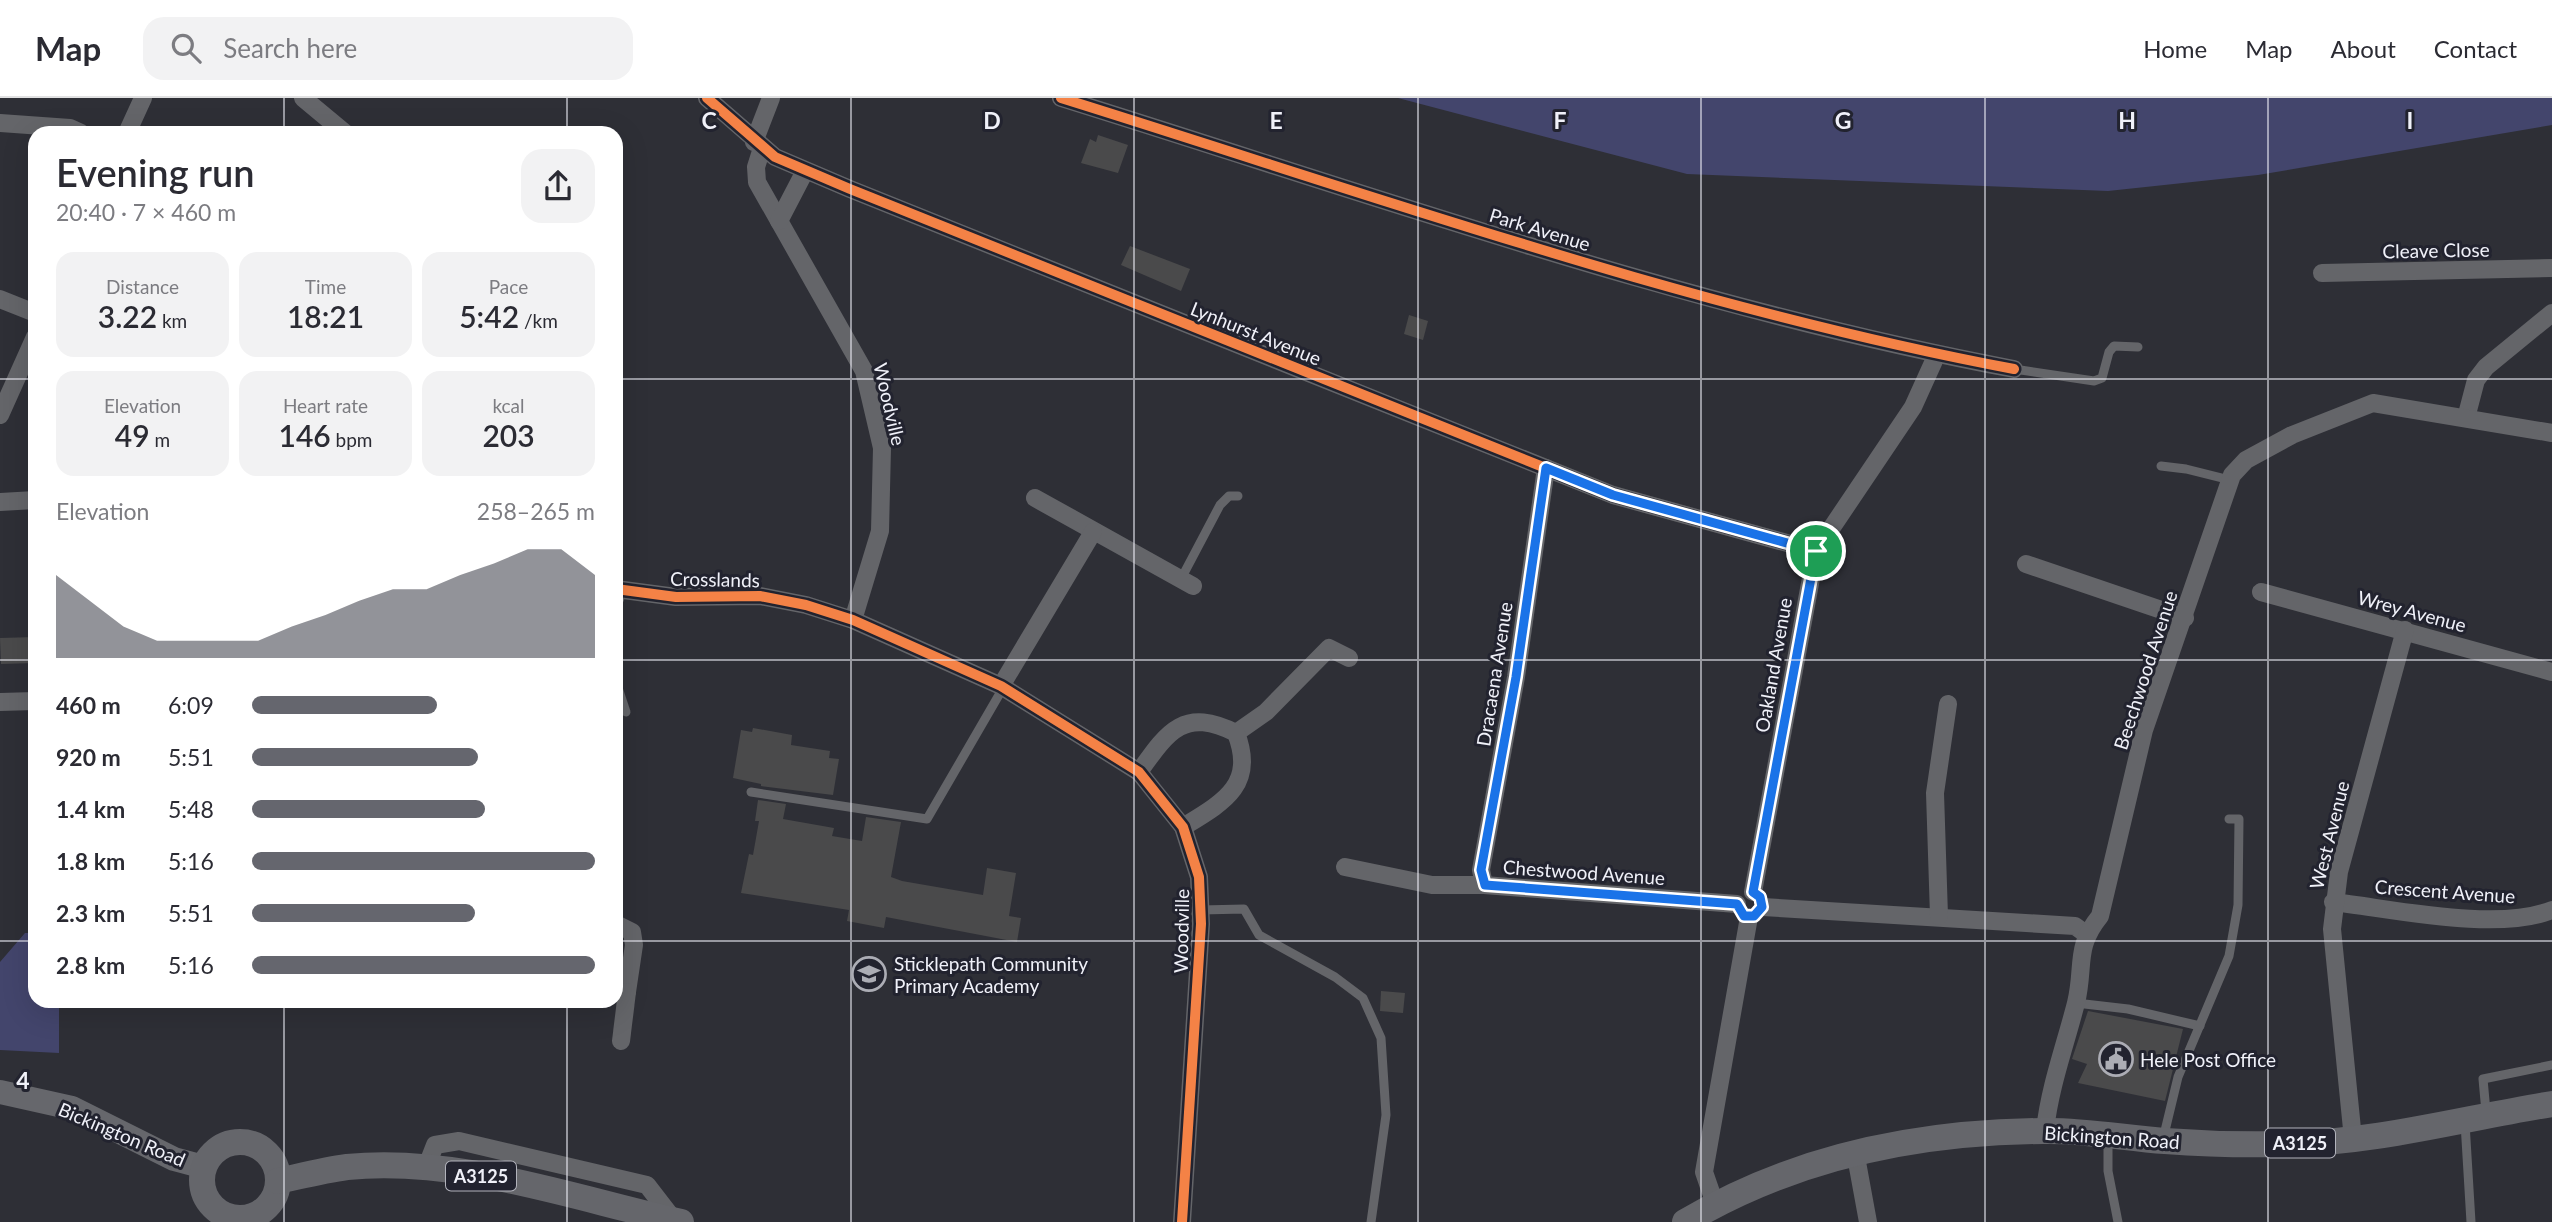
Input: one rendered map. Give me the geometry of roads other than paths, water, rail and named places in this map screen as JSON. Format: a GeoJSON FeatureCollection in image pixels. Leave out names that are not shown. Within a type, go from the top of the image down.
{"type":"FeatureCollection","features":[{"type":"Feature","properties":{"kind":"main road","name":"Bickington Road"},"geometry":{"type":"LineString","coordinates":[[0,1092],[72,1108],[174,1159],[204,1167]]}},
{"type":"Feature","properties":{"kind":"main road","name":"Bickington Road"},"geometry":{"type":"LineString","coordinates":[[1685,1222],[1715,1204],[1773,1177],[1855,1151],[1927,1140],[2045,1130],[2163,1141],[2289,1144],[2353,1139],[2552,1104]]}},
{"type":"Feature","properties":{"kind":"main road"},"geometry":{"type":"LineString","coordinates":[[241,1142],[254,1144],[267,1152],[276,1167],[276,1193],[263,1210],[233,1220],[209,1203],[202,1181],[204,1167],[221,1146],[241,1142]]}},
{"type":"Feature","properties":{"kind":"main road","name":"A3125"},"geometry":{"type":"LineString","coordinates":[[278,1181],[348,1167],[426,1168],[500,1180],[677,1221]]}},
{"type":"Feature","properties":{"kind":"street"},"geometry":{"type":"LineString","coordinates":[[130,126],[143,98]]}},
{"type":"Feature","properties":{"kind":"street"},"geometry":{"type":"LineString","coordinates":[[303,98],[337,126]]}},
{"type":"Feature","properties":{"kind":"street","name":"Lynhurst Avenue"},"geometry":{"type":"LineString","coordinates":[[707,98],[758,145],[805,171],[1613,495],[1816,551]]}},
{"type":"Feature","properties":{"kind":"street"},"geometry":{"type":"LineString","coordinates":[[758,145],[771,98]]}},
{"type":"Feature","properties":{"kind":"street","name":"Park Avenue"},"geometry":{"type":"LineString","coordinates":[[1061,98],[1686,293],[1822,330],[2014,369]]}},
{"type":"Feature","properties":{"kind":"street"},"geometry":{"type":"LineString","coordinates":[[0,123],[42,126]]}},
{"type":"Feature","properties":{"kind":"street","name":"Woodville"},"geometry":{"type":"LineString","coordinates":[[758,145],[757,182],[864,371],[882,448],[880,531],[853,621],[1002,687],[1139,772],[1183,827],[1199,877],[1201,909],[1182,1222]]}},
{"type":"Feature","properties":{"kind":"street"},"geometry":{"type":"LineString","coordinates":[[779,221],[805,171]]}},
{"type":"Feature","properties":{"kind":"street","name":"Cleave Close"},"geometry":{"type":"LineString","coordinates":[[2322,273],[2552,268]]}},
{"type":"Feature","properties":{"kind":"street"},"geometry":{"type":"LineString","coordinates":[[0,299],[28,310]]}},
{"type":"Feature","properties":{"kind":"street"},"geometry":{"type":"LineString","coordinates":[[2466,418],[2476,380],[2486,367],[2552,313]]}},
{"type":"Feature","properties":{"kind":"street"},"geometry":{"type":"LineString","coordinates":[[0,415],[28,353]]}},
{"type":"Feature","properties":{"kind":"street","name":"Oakland Avenue"},"geometry":{"type":"LineString","coordinates":[[1749,910],[1740,896],[1753,892],[1816,551],[1913,407],[1937,354]]}},
{"type":"Feature","properties":{"kind":"street","name":"Beechwood Avenue"},"geometry":{"type":"LineString","coordinates":[[2045,1130],[2049,1095],[2076,1003],[2086,934],[2100,916],[2144,730],[2185,618],[2230,480],[2246,460],[2292,435],[2373,403],[2552,433]]}},
{"type":"Feature","properties":{"kind":"street","name":"Dracaena Avenue"},"geometry":{"type":"LineString","coordinates":[[1485,885],[1481,870],[1516,677],[1546,468]]}},
{"type":"Feature","properties":{"kind":"street"},"geometry":{"type":"LineString","coordinates":[[1035,498],[1187,582]]}},
{"type":"Feature","properties":{"kind":"street"},"geometry":{"type":"LineString","coordinates":[[0,502],[28,500]]}},
{"type":"Feature","properties":{"kind":"street"},"geometry":{"type":"LineString","coordinates":[[1002,687],[1093,532]]}},
{"type":"Feature","properties":{"kind":"street"},"geometry":{"type":"LineString","coordinates":[[2026,564],[2185,618]]}},
{"type":"Feature","properties":{"kind":"street","name":"Crosslands"},"geometry":{"type":"LineString","coordinates":[[623,590],[676,597],[760,596],[806,605],[853,621]]}},
{"type":"Feature","properties":{"kind":"street","name":"Wrey Avenue"},"geometry":{"type":"LineString","coordinates":[[2262,592],[2552,672]]}},
{"type":"Feature","properties":{"kind":"street","name":"West Avenue"},"geometry":{"type":"LineString","coordinates":[[2353,1139],[2332,929],[2333,902],[2405,631]]}},
{"type":"Feature","properties":{"kind":"street"},"geometry":{"type":"LineString","coordinates":[[1236,733],[1266,712],[1329,648],[1349,658]]}},
{"type":"Feature","properties":{"kind":"street"},"geometry":{"type":"LineString","coordinates":[[0,702],[28,701]]}},
{"type":"Feature","properties":{"kind":"street"},"geometry":{"type":"LineString","coordinates":[[1939,916],[1935,793],[1948,704]]}},
{"type":"Feature","properties":{"kind":"street"},"geometry":{"type":"LineString","coordinates":[[1139,772],[1157,746],[1178,727],[1199,720],[1216,723],[1236,733],[1243,752],[1244,767],[1238,785],[1204,814],[1183,827]]}},
{"type":"Feature","properties":{"kind":"street","name":"Chestwood Avenue"},"geometry":{"type":"LineString","coordinates":[[1345,867],[1432,885],[1485,885],[1749,910],[1939,916],[2075,926],[2086,934]]}},
{"type":"Feature","properties":{"kind":"street","name":"Crescent Avenue"},"geometry":{"type":"LineString","coordinates":[[2333,902],[2486,919],[2532,918],[2552,910]]}},
{"type":"Feature","properties":{"kind":"street"},"geometry":{"type":"LineString","coordinates":[[1715,1204],[1704,1172],[1749,910]]}},
{"type":"Feature","properties":{"kind":"street"},"geometry":{"type":"LineString","coordinates":[[623,928],[632,932],[634,945],[623,987]]}},
{"type":"Feature","properties":{"kind":"street"},"geometry":{"type":"LineString","coordinates":[[621,1041],[622,1008]]}},
{"type":"Feature","properties":{"kind":"street"},"geometry":{"type":"LineString","coordinates":[[1855,1151],[1868,1222]]}},
{"type":"Feature","properties":{"kind":"lane"},"geometry":{"type":"LineString","coordinates":[[2014,369],[2094,381],[2102,378],[2109,352],[2114,346],[2138,347]]}},
{"type":"Feature","properties":{"kind":"lane"},"geometry":{"type":"LineString","coordinates":[[2161,466],[2186,468],[2230,480]]}},
{"type":"Feature","properties":{"kind":"lane"},"geometry":{"type":"LineString","coordinates":[[1187,582],[1220,505],[1229,496],[1238,496]]}},
{"type":"Feature","properties":{"kind":"lane"},"geometry":{"type":"LineString","coordinates":[[751,792],[927,819],[1002,687]]}},
{"type":"Feature","properties":{"kind":"lane"},"geometry":{"type":"LineString","coordinates":[[623,703],[626,712]]}},
{"type":"Feature","properties":{"kind":"lane"},"geometry":{"type":"LineString","coordinates":[[2163,1141],[2178,1077],[2229,956],[2235,932],[2239,819],[2229,819]]}},
{"type":"Feature","properties":{"kind":"lane"},"geometry":{"type":"LineString","coordinates":[[1201,909],[1244,909],[1259,935],[1335,977],[1363,998],[1381,1038],[1386,1115],[1371,1222]]}},
{"type":"Feature","properties":{"kind":"lane"},"geometry":{"type":"LineString","coordinates":[[2076,1003],[2127,1009],[2200,1026]]}},
{"type":"Feature","properties":{"kind":"lane"},"geometry":{"type":"LineString","coordinates":[[2471,1222],[2476,1116],[2483,1079],[2552,1065]]}},
{"type":"Feature","properties":{"kind":"lane"},"geometry":{"type":"LineString","coordinates":[[2108,1135],[2108,1171],[2118,1222]]}},
{"type":"Feature","properties":{"kind":"place","name":"Sticklepath Community Primary Academy"},"geometry":{"type":"Point","coordinates":[869,974]}},
{"type":"Feature","properties":{"kind":"place","name":"Hele Post Office"},"geometry":{"type":"Point","coordinates":[2116,1059]}}]}
